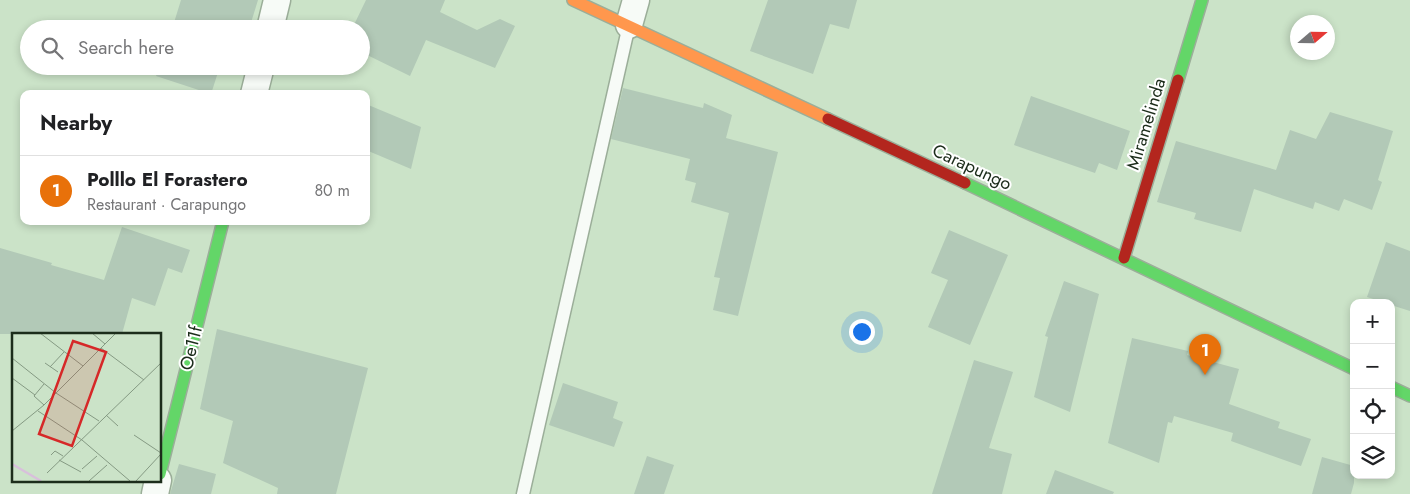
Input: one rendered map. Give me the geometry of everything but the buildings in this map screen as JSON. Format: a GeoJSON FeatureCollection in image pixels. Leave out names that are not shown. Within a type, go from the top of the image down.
{"type":"FeatureCollection","features":[{"type":"Feature","properties":{"kind":"street"},"geometry":{"type":"LineString","coordinates":[[272,20],[277,0]]}},
{"type":"Feature","properties":{"kind":"street","name":"Carapungo"},"geometry":{"type":"LineString","coordinates":[[573,0],[1124,258],[1350,367]]}},
{"type":"Feature","properties":{"kind":"street"},"geometry":{"type":"LineString","coordinates":[[629,25],[636,0]]}},
{"type":"Feature","properties":{"kind":"street","name":"Miramelinda"},"geometry":{"type":"LineString","coordinates":[[1124,258],[1202,0]]}},
{"type":"Feature","properties":{"kind":"street"},"geometry":{"type":"LineString","coordinates":[[255,90],[259,75]]}},
{"type":"Feature","properties":{"kind":"street","name":"Oe11f"},"geometry":{"type":"LineString","coordinates":[[161,470],[221,225]]}},
{"type":"Feature","properties":{"kind":"street"},"geometry":{"type":"LineString","coordinates":[[1395,389],[1410,396]]}},
{"type":"Feature","properties":{"kind":"lane"},"geometry":{"type":"LineString","coordinates":[[523,494],[629,25]]}},
{"type":"Feature","properties":{"kind":"traffic: fast"},"geometry":{"type":"LineString","coordinates":[[1178,80],[1202,0]]}},
{"type":"Feature","properties":{"kind":"traffic: fast"},"geometry":{"type":"LineString","coordinates":[[965,183],[1350,367]]}},
{"type":"Feature","properties":{"kind":"traffic: fast"},"geometry":{"type":"LineString","coordinates":[[161,470],[222,225]]}},
{"type":"Feature","properties":{"kind":"traffic: fast"},"geometry":{"type":"LineString","coordinates":[[1395,389],[1410,396]]}},
{"type":"Feature","properties":{"kind":"traffic: slow"},"geometry":{"type":"LineString","coordinates":[[573,0],[828,119]]}},
{"type":"Feature","properties":{"kind":"traffic: jam"},"geometry":{"type":"LineString","coordinates":[[1124,258],[1178,80]]}},
{"type":"Feature","properties":{"kind":"traffic: jam"},"geometry":{"type":"LineString","coordinates":[[828,119],[965,183]]}},
{"type":"Feature","properties":{"kind":"place","name":"Polllo El Forastero"},"geometry":{"type":"Point","coordinates":[1205,375]}}]}
